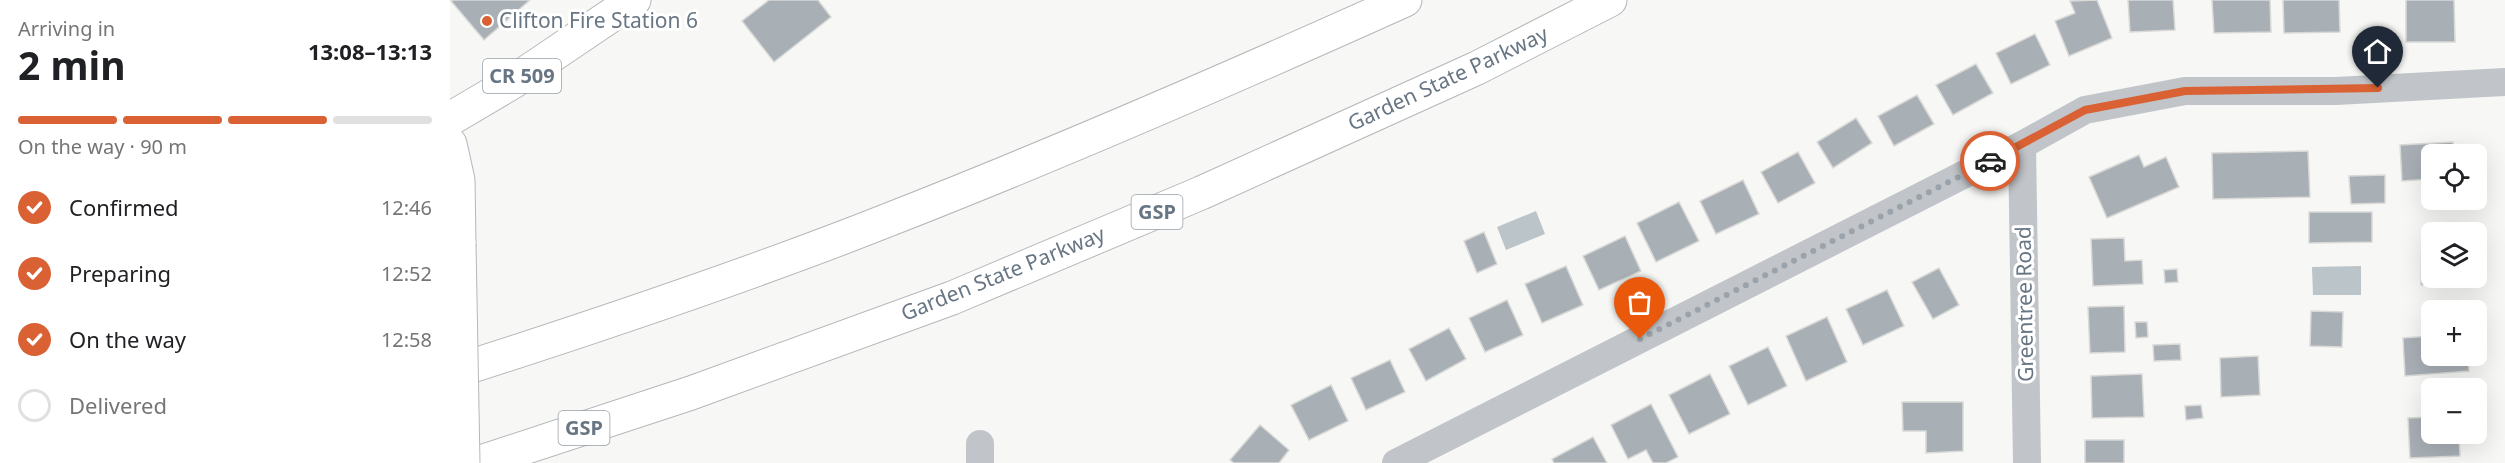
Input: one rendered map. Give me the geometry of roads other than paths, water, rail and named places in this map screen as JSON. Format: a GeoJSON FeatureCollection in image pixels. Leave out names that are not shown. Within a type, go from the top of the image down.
{"type":"FeatureCollection","features":[{"type":"Feature","properties":{"kind":"main road","name":"CR 509"},"geometry":{"type":"LineString","coordinates":[[450,119],[511,83],[634,0]]}},
{"type":"Feature","properties":{"kind":"main road"},"geometry":{"type":"LineString","coordinates":[[450,373],[593,328],[887,221],[1204,90],[1405,0]]}},
{"type":"Feature","properties":{"kind":"main road","name":"Garden State Parkway"},"geometry":{"type":"LineString","coordinates":[[478,463],[691,393],[951,298],[1201,193],[1477,68],[1610,0]]}},
{"type":"Feature","properties":{"kind":"main road"},"geometry":{"type":"LineString","coordinates":[[450,144],[458,180],[463,463]]}},
{"type":"Feature","properties":{"kind":"street"},"geometry":{"type":"LineString","coordinates":[[1396,463],[2085,110],[2185,91],[2336,91],[2505,82]]}},
{"type":"Feature","properties":{"kind":"street","name":"Greentree Road"},"geometry":{"type":"LineString","coordinates":[[2022,144],[2027,463]]}},
{"type":"Feature","properties":{"kind":"place","name":"Clifton Fire Station 6"},"geometry":{"type":"Point","coordinates":[487,21]}}]}
